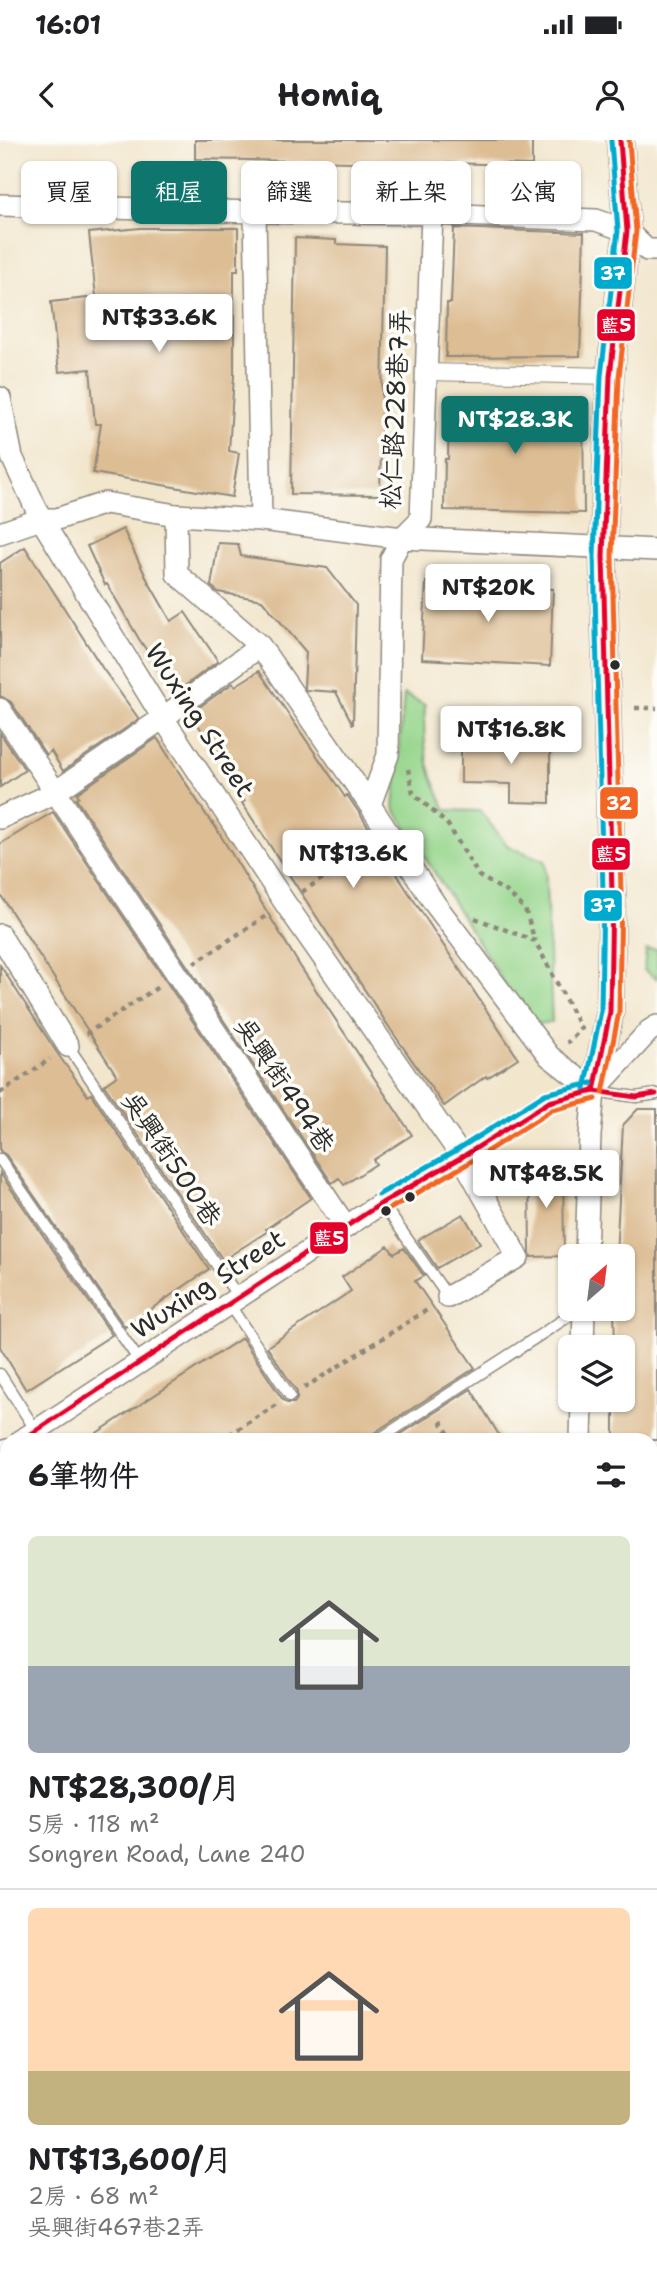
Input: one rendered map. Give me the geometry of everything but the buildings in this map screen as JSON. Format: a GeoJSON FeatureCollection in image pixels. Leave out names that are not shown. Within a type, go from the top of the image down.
{"type":"FeatureCollection","features":[{"type":"Feature","properties":{"kind":"street"},"geometry":{"type":"LineString","coordinates":[[586,1244],[594,1091],[610,1012],[611,919],[603,547],[610,376],[627,231],[620,140]]}},
{"type":"Feature","properties":{"kind":"street"},"geometry":{"type":"LineString","coordinates":[[0,205],[241,212]]}},
{"type":"Feature","properties":{"kind":"street"},"geometry":{"type":"LineString","coordinates":[[471,215],[596,220],[627,231],[647,250],[657,250]]}},
{"type":"Feature","properties":{"kind":"street"},"geometry":{"type":"LineString","coordinates":[[255,224],[261,520]]}},
{"type":"Feature","properties":{"kind":"street","name":"松仁路228巷7弄"},"geometry":{"type":"LineString","coordinates":[[370,805],[388,755],[391,559],[402,538],[421,519],[432,224]]}},
{"type":"Feature","properties":{"kind":"street"},"geometry":{"type":"LineString","coordinates":[[425,372],[610,376]]}},
{"type":"Feature","properties":{"kind":"street","name":"Wuxing Street"},"geometry":{"type":"LineString","coordinates":[[0,398],[12,457],[41,519],[163,718],[285,903],[462,1157]]}},
{"type":"Feature","properties":{"kind":"street"},"geometry":{"type":"LineString","coordinates":[[0,533],[41,519],[57,519],[105,503],[176,515],[261,520],[402,538],[657,551]]}},
{"type":"Feature","properties":{"kind":"street"},"geometry":{"type":"LineString","coordinates":[[176,515],[177,574],[260,646],[435,904],[549,1056],[594,1091]]}},
{"type":"Feature","properties":{"kind":"street"},"geometry":{"type":"LineString","coordinates":[[0,818],[54,793],[163,718],[260,646]]}},
{"type":"Feature","properties":{"kind":"street","name":"吳興街494巷"},"geometry":{"type":"LineString","coordinates":[[0,709],[346,1227]]}},
{"type":"Feature","properties":{"kind":"street"},"geometry":{"type":"LineString","coordinates":[[0,936],[68,1046]]}},
{"type":"Feature","properties":{"kind":"street"},"geometry":{"type":"LineString","coordinates":[[594,1091],[649,1031],[657,1026]]}},
{"type":"Feature","properties":{"kind":"street","name":"Wuxing Street"},"geometry":{"type":"LineString","coordinates":[[39,1433],[140,1362],[383,1203],[549,1102],[594,1091]]}},
{"type":"Feature","properties":{"kind":"street"},"geometry":{"type":"LineString","coordinates":[[448,1297],[518,1257],[462,1157]]}},
{"type":"Feature","properties":{"kind":"street"},"geometry":{"type":"LineString","coordinates":[[581,1433],[582,1412]]}},
{"type":"Feature","properties":{"kind":"lane","name":"吳興街500巷"},"geometry":{"type":"LineString","coordinates":[[68,1046],[234,1301],[290,1396]]}},
{"type":"Feature","properties":{"kind":"lane"},"geometry":{"type":"LineString","coordinates":[[594,1091],[636,1097],[657,1094]]}},
{"type":"Feature","properties":{"kind":"lane"},"geometry":{"type":"LineString","coordinates":[[0,1159],[140,1362]]}},
{"type":"Feature","properties":{"kind":"lane"},"geometry":{"type":"LineString","coordinates":[[383,1203],[448,1297]]}},
{"type":"Feature","properties":{"kind":"lane"},"geometry":{"type":"LineString","coordinates":[[389,1433],[563,1321]]}},
{"type":"Feature","properties":{"kind":"lane"},"geometry":{"type":"LineString","coordinates":[[0,1374],[31,1433]]}},
{"type":"Feature","properties":{"kind":"path"},"geometry":{"type":"LineString","coordinates":[[635,708],[657,708]]}},
{"type":"Feature","properties":{"kind":"path"},"geometry":{"type":"LineString","coordinates":[[388,755],[410,770],[413,793],[448,825],[479,876],[507,892],[525,909],[535,942],[581,1029],[561,1049]]}},
{"type":"Feature","properties":{"kind":"path"},"geometry":{"type":"LineString","coordinates":[[0,1093],[389,834]]}},
{"type":"Feature","properties":{"kind":"path"},"geometry":{"type":"LineString","coordinates":[[435,904],[497,925],[535,942]]}},
{"type":"Feature","properties":{"kind":"path"},"geometry":{"type":"LineString","coordinates":[[232,1433],[448,1297]]}},
{"type":"Feature","properties":{"kind":"green space"},"geometry":{"type":"Polygon","coordinates":[[[404,694],[425,705],[424,735],[427,759],[446,810],[480,811],[508,846],[545,861],[552,1022],[530,1025],[394,808],[404,694]]]}},
{"type":"Feature","properties":{"kind":"green space"},"geometry":{"type":"Polygon","coordinates":[[[657,949],[656,979],[644,970],[646,950],[657,949]]]}},
{"type":"Feature","properties":{"kind":"transit line","name":"藍5"},"geometry":{"type":"LineString","coordinates":[[594,1091],[610,1012],[612,892],[603,556],[610,376],[627,231],[620,140]]}},
{"type":"Feature","properties":{"kind":"transit line","name":"32"},"geometry":{"type":"LineString","coordinates":[[603,1093],[619,1012],[621,892],[612,556],[619,377],[636,231],[629,140]]}},
{"type":"Feature","properties":{"kind":"transit line","name":"37"},"geometry":{"type":"LineString","coordinates":[[585,1089],[601,1011],[603,892],[594,556],[601,376],[618,231],[611,141]]}},
{"type":"Feature","properties":{"kind":"transit line","name":"37"},"geometry":{"type":"LineString","coordinates":[[378,1195],[457,1150],[545,1094],[592,1083]]}},
{"type":"Feature","properties":{"kind":"transit line","name":"藍5"},"geometry":{"type":"LineString","coordinates":[[33,1433],[382,1203],[549,1102],[594,1091],[636,1097],[656,1094]]}},
{"type":"Feature","properties":{"kind":"transit line","name":"32"},"geometry":{"type":"LineString","coordinates":[[386,1211],[552,1110],[596,1099]]}}]}
